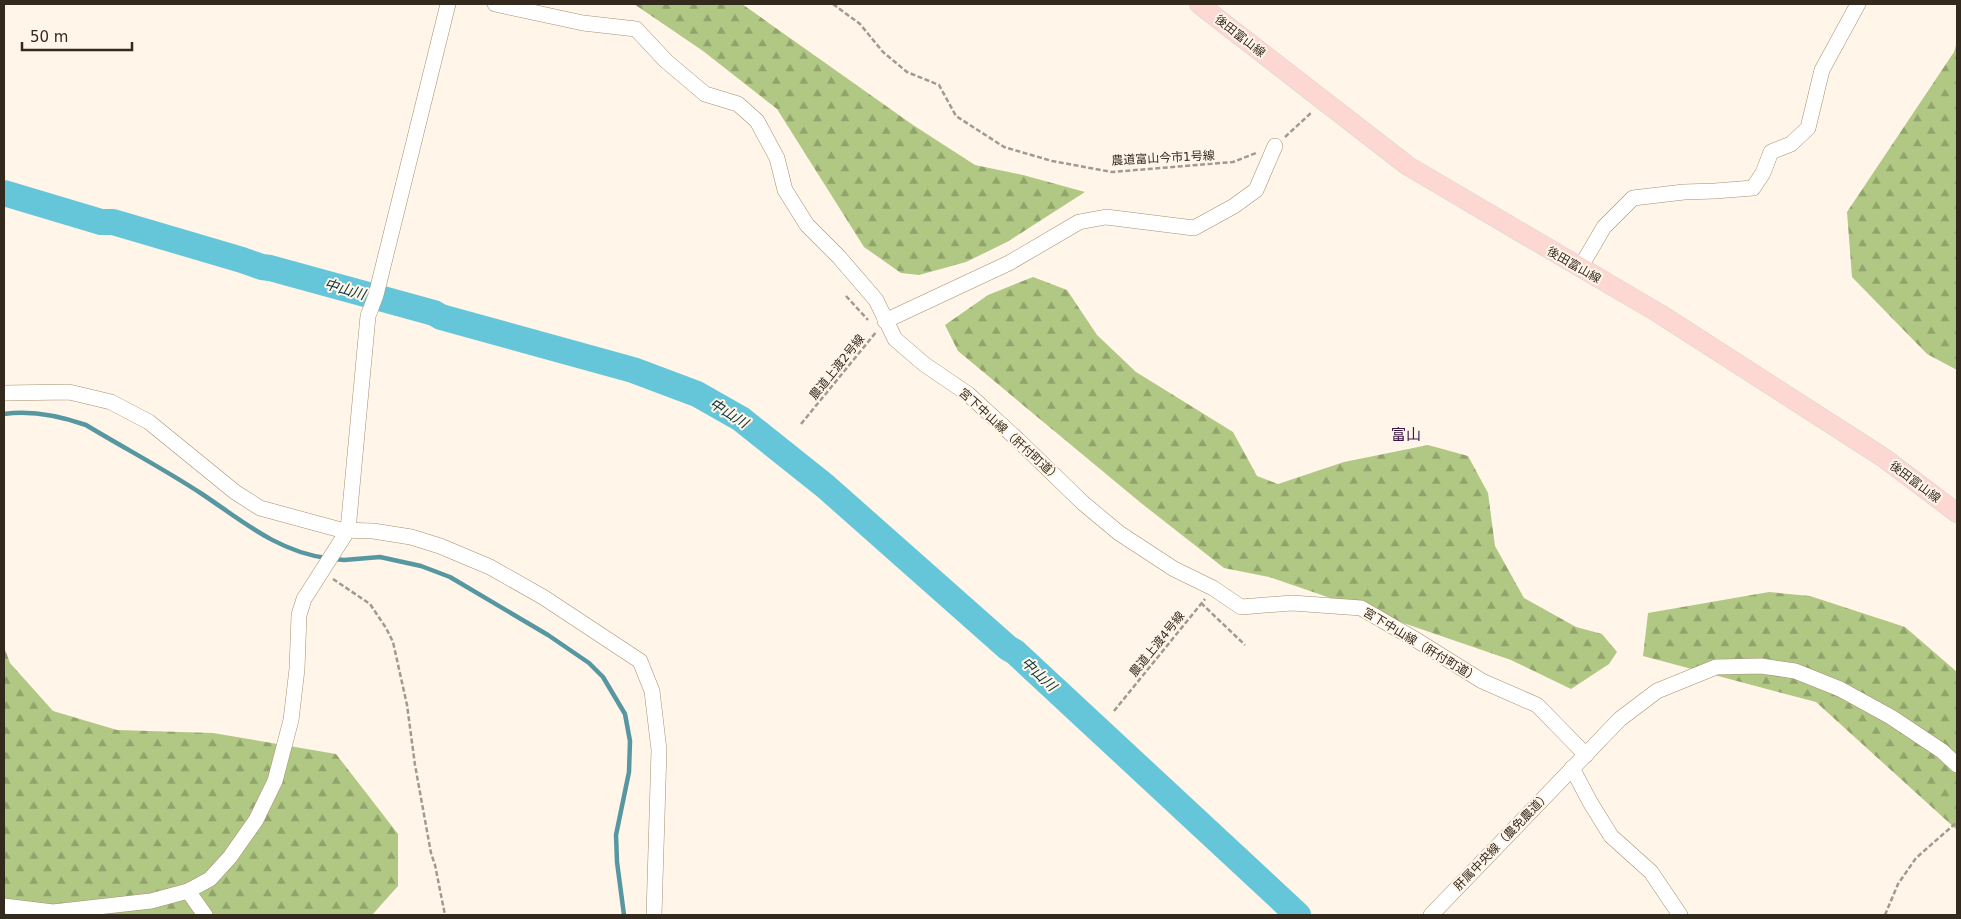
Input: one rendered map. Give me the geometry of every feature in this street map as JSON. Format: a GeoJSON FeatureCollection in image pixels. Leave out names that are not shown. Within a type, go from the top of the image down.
{"type":"FeatureCollection","features":[{"type":"Feature","properties":{"kind":"main road","name":"後田富山線"},"geometry":{"type":"LineString","coordinates":[[1199,4],[1408,166],[1660,314],[1884,458],[1957,513]]}},
{"type":"Feature","properties":{"kind":"street"},"geometry":{"type":"LineString","coordinates":[[4,906],[53,912],[151,901],[188,891],[210,879],[230,856],[256,820],[275,781],[291,720],[297,669],[299,615],[304,599],[348,530],[368,316],[376,295],[448,4]]}},
{"type":"Feature","properties":{"kind":"street","name":"宮下中山線（肝付町道）"},"geometry":{"type":"LineString","coordinates":[[495,4],[583,23],[636,29],[666,61],[705,94],[738,104],[757,121],[778,158],[785,190],[807,225],[840,257],[876,300],[878,322],[924,364],[968,394],[1083,503],[1119,534],[1174,569],[1213,588],[1241,607],[1292,602],[1361,608],[1482,681],[1537,705],[1586,755]]}},
{"type":"Feature","properties":{"kind":"street"},"geometry":{"type":"LineString","coordinates":[[1580,268],[1604,228],[1632,198],[1684,192],[1752,188],[1763,173],[1770,152],[1791,144],[1808,128],[1822,70],[1858,4]]}},
{"type":"Feature","properties":{"kind":"street"},"geometry":{"type":"LineString","coordinates":[[878,322],[1010,262],[1079,222],[1106,217],[1194,228],[1234,206],[1256,190],[1275,146]]}},
{"type":"Feature","properties":{"kind":"street"},"geometry":{"type":"LineString","coordinates":[[4,393],[69,392],[111,402],[149,422],[235,492],[260,508],[348,530],[373,531],[412,537],[440,546],[490,567],[543,597],[640,661],[652,691],[659,750],[654,915]]}},
{"type":"Feature","properties":{"kind":"street"},"geometry":{"type":"LineString","coordinates":[[1586,755],[1620,719],[1657,691],[1716,667],[1761,666],[1795,672],[1840,689],[1891,717],[1942,751],[1957,765]]}},
{"type":"Feature","properties":{"kind":"street","name":"肝属中央線（農免農道）"},"geometry":{"type":"LineString","coordinates":[[1432,915],[1586,755]]}},
{"type":"Feature","properties":{"kind":"street"},"geometry":{"type":"LineString","coordinates":[[1572,768],[1611,836],[1651,872],[1680,915]]}},
{"type":"Feature","properties":{"kind":"street"},"geometry":{"type":"LineString","coordinates":[[188,891],[205,915]]}},
{"type":"Feature","properties":{"kind":"path","name":"農道富山今市1号線"},"geometry":{"type":"LineString","coordinates":[[833,4],[860,24],[883,52],[908,72],[938,85],[956,116],[1004,147],[1052,161],[1112,172],[1233,162],[1275,146],[1323,101]]}},
{"type":"Feature","properties":{"kind":"path"},"geometry":{"type":"LineString","coordinates":[[846,296],[878,322]]}},
{"type":"Feature","properties":{"kind":"path","name":"農道上渡2号線"},"geometry":{"type":"LineString","coordinates":[[801,424],[878,322]]}},
{"type":"Feature","properties":{"kind":"path"},"geometry":{"type":"LineString","coordinates":[[322,572],[370,604],[386,628],[392,642],[402,679],[431,853],[445,915]]}},
{"type":"Feature","properties":{"kind":"path","name":"農道上渡4号線"},"geometry":{"type":"LineString","coordinates":[[1114,711],[1213,588]]}},
{"type":"Feature","properties":{"kind":"path"},"geometry":{"type":"LineString","coordinates":[[1201,603],[1246,645]]}},
{"type":"Feature","properties":{"kind":"path"},"geometry":{"type":"LineString","coordinates":[[1885,915],[1898,884],[1916,858],[1957,822]]}},
{"type":"Feature","properties":{"kind":"green space"},"geometry":{"type":"Polygon","coordinates":[[[634,4],[742,4],[913,125],[975,165],[1023,175],[1085,192],[1007,242],[966,262],[919,275],[901,273],[864,247],[777,109],[703,51],[634,4]]]}},
{"type":"Feature","properties":{"kind":"green space"},"geometry":{"type":"Polygon","coordinates":[[[1957,42],[1957,370],[1927,354],[1852,277],[1847,212],[1954,52],[1957,42]]]}},
{"type":"Feature","properties":{"kind":"green space"},"geometry":{"type":"Polygon","coordinates":[[[1033,277],[1067,290],[1097,335],[1136,372],[1233,432],[1257,476],[1278,484],[1344,462],[1428,445],[1468,456],[1488,493],[1495,546],[1524,598],[1576,627],[1602,634],[1617,652],[1609,664],[1571,689],[1511,660],[1269,577],[1224,568],[1141,503],[958,351],[945,325],[988,295],[1033,277]]]}},
{"type":"Feature","properties":{"kind":"green space"},"geometry":{"type":"Polygon","coordinates":[[[1769,592],[1810,596],[1905,627],[1957,672],[1957,830],[1816,702],[1643,656],[1648,613],[1769,592]]]}},
{"type":"Feature","properties":{"kind":"green space"},"geometry":{"type":"Polygon","coordinates":[[[4,647],[10,663],[53,711],[117,730],[213,733],[336,754],[398,834],[398,886],[372,915],[4,915],[4,647]]]}},
{"type":"Feature","properties":{"kind":"waterway","name":"中山川"},"geometry":{"type":"LineString","coordinates":[[4,193],[101,222],[113,222],[262,267],[434,313],[441,317],[633,370],[697,394],[741,419],[825,486],[1008,648],[1015,652],[1298,915]]}},
{"type":"Feature","properties":{"kind":"waterway"},"geometry":{"type":"LineString","coordinates":[[4,414],[25,413],[45,415],[86,425],[188,485],[261,534],[292,549],[309,555],[327,558]]}},
{"type":"Feature","properties":{"kind":"waterway"},"geometry":{"type":"LineString","coordinates":[[334,559],[380,557],[421,566],[450,577],[548,635],[589,663],[603,677],[625,714],[630,741],[629,772],[616,835],[617,862],[624,915]]}},
{"type":"Feature","properties":{"kind":"district","name":"富山"},"geometry":{"type":"Point","coordinates":[1406,435]}}]}
